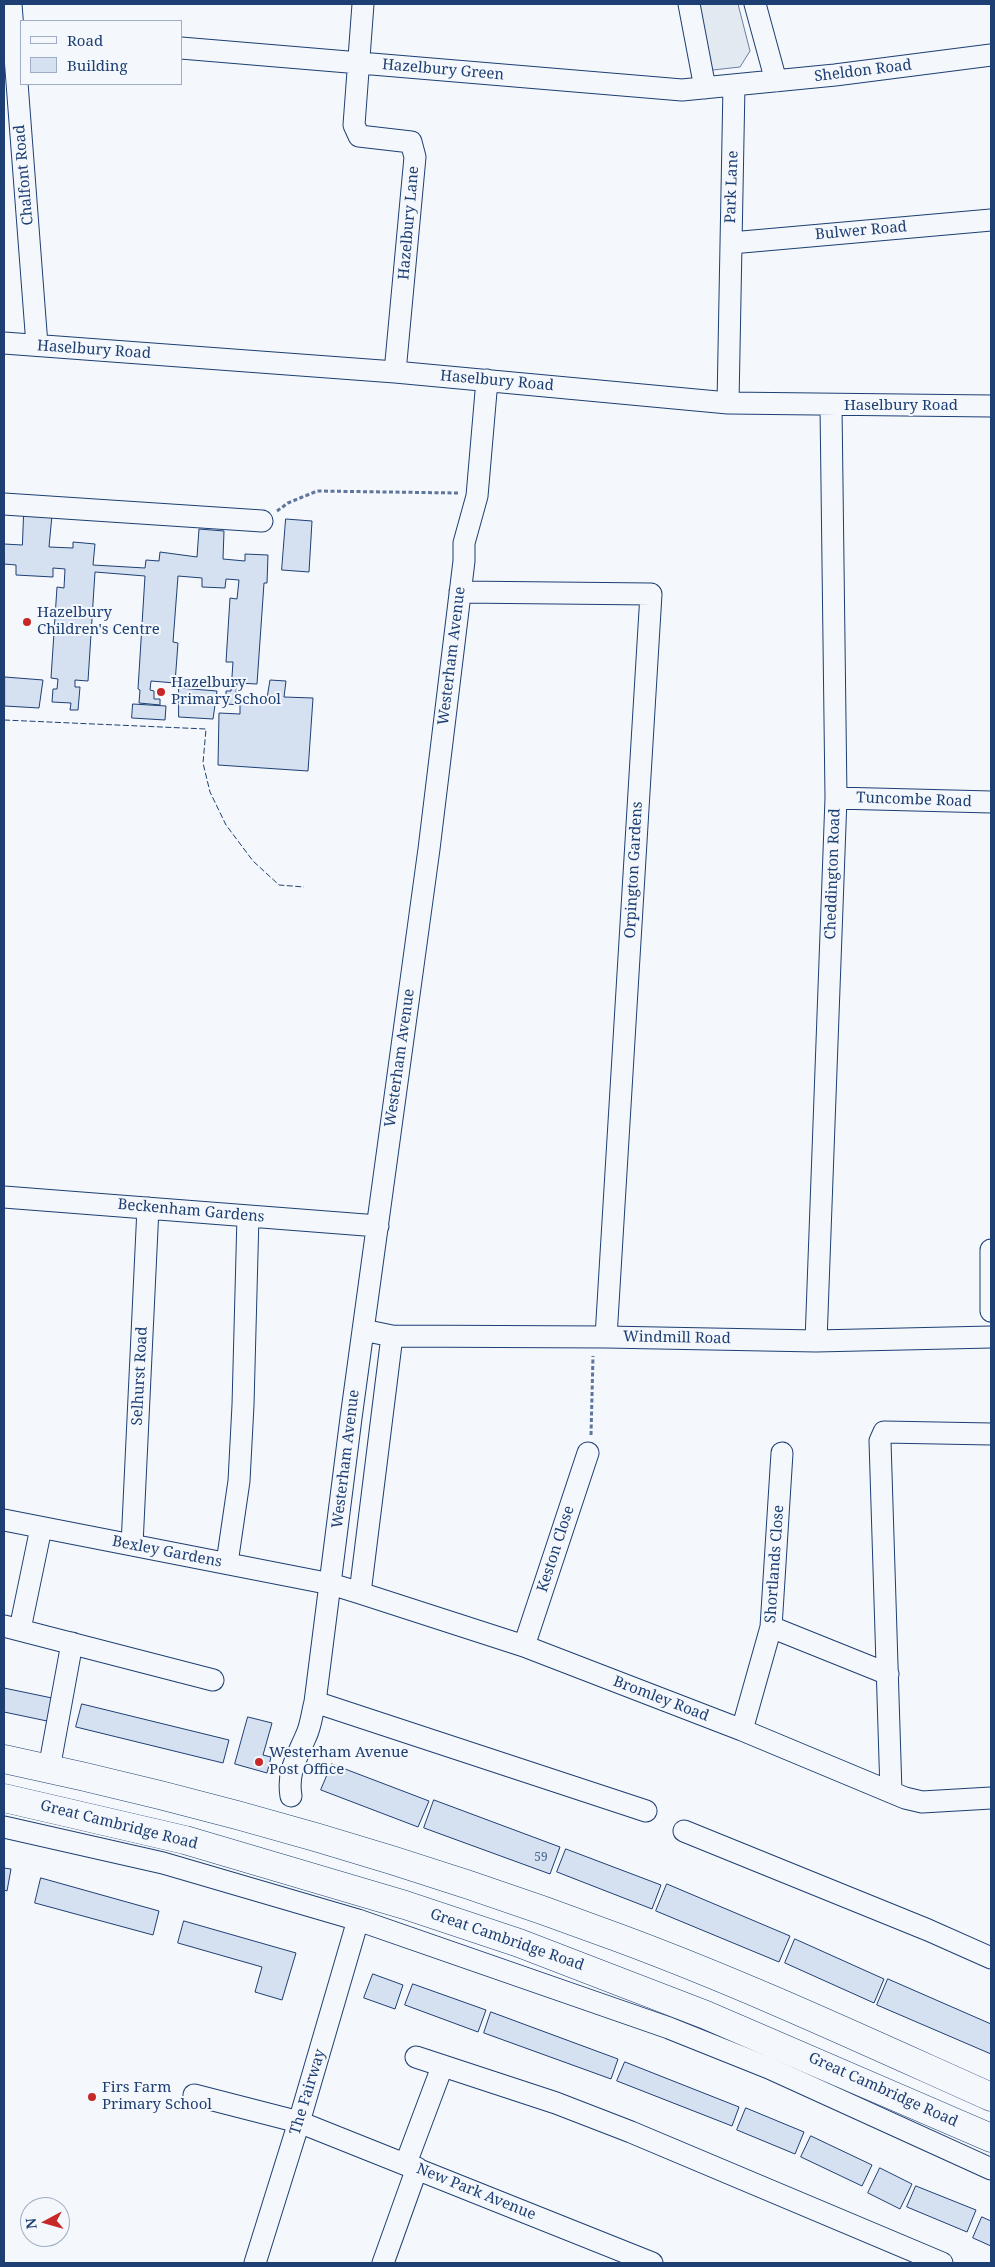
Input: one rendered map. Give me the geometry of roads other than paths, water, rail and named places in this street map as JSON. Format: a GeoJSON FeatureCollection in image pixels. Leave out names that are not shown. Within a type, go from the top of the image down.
{"type":"FeatureCollection","features":[{"type":"Feature","properties":{"kind":"highway"},"geometry":{"type":"LineString","coordinates":[[4,1759],[280,1827],[469,1886],[620,1938],[809,2016],[991,2098]]}},
{"type":"Feature","properties":{"kind":"highway","name":"Great Cambridge Road"},"geometry":{"type":"LineString","coordinates":[[4,1798],[194,1843],[405,1905],[520,1943],[608,1975],[706,2015],[991,2138]]}},
{"type":"Feature","properties":{"kind":"street","name":"Chalfont Road"},"geometry":{"type":"LineString","coordinates":[[11,4],[37,345]]}},
{"type":"Feature","properties":{"kind":"street"},"geometry":{"type":"LineString","coordinates":[[358,62],[363,4]]}},
{"type":"Feature","properties":{"kind":"street"},"geometry":{"type":"LineString","coordinates":[[689,4],[706,88],[734,85]]}},
{"type":"Feature","properties":{"kind":"street"},"geometry":{"type":"LineString","coordinates":[[755,4],[776,81]]}},
{"type":"Feature","properties":{"kind":"street","name":"Hazelbury Green"},"geometry":{"type":"LineString","coordinates":[[182,48],[682,90],[706,88]]}},
{"type":"Feature","properties":{"kind":"street","name":"Sheldon Road"},"geometry":{"type":"LineString","coordinates":[[734,85],[991,55]]}},
{"type":"Feature","properties":{"kind":"street","name":"Hazelbury Lane"},"geometry":{"type":"LineString","coordinates":[[358,62],[354,125],[359,136],[407,140],[411,142],[414,150],[395,372]]}},
{"type":"Feature","properties":{"kind":"street","name":"Park Lane"},"geometry":{"type":"LineString","coordinates":[[728,403],[734,85]]}},
{"type":"Feature","properties":{"kind":"street","name":"Bulwer Road"},"geometry":{"type":"LineString","coordinates":[[731,242],[991,220]]}},
{"type":"Feature","properties":{"kind":"street","name":"Haselbury Road"},"geometry":{"type":"LineString","coordinates":[[4,342],[395,372],[728,403],[831,406],[991,406]]}},
{"type":"Feature","properties":{"kind":"street","name":"Westerham Avenue"},"geometry":{"type":"LineString","coordinates":[[280,1827],[291,1796],[301,1785],[308,1760],[307,1735],[315,1702],[346,1455],[429,849],[460,592],[464,543],[477,496],[487,380]]}},
{"type":"Feature","properties":{"kind":"street","name":"Cheddington Road"},"geometry":{"type":"LineString","coordinates":[[816,1341],[836,798],[831,406]]}},
{"type":"Feature","properties":{"kind":"street"},"geometry":{"type":"LineString","coordinates":[[4,504],[262,521]]}},
{"type":"Feature","properties":{"kind":"street","name":"Orpington Gardens"},"geometry":{"type":"LineString","coordinates":[[460,592],[651,594],[599,1337]]}},
{"type":"Feature","properties":{"kind":"street","name":"Tuncombe Road"},"geometry":{"type":"LineString","coordinates":[[836,798],[991,802]]}},
{"type":"Feature","properties":{"kind":"street","name":"Beckenham Gardens"},"geometry":{"type":"LineString","coordinates":[[4,1197],[378,1226]]}},
{"type":"Feature","properties":{"kind":"street","name":"Selhurst Road"},"geometry":{"type":"LineString","coordinates":[[132,1545],[148,1208]]}},
{"type":"Feature","properties":{"kind":"street"},"geometry":{"type":"LineString","coordinates":[[227,1563],[239,1471],[248,1216]]}},
{"type":"Feature","properties":{"kind":"street"},"geometry":{"type":"LineString","coordinates":[[991,1250],[991,1312]]}},
{"type":"Feature","properties":{"kind":"street","name":"Windmill Road"},"geometry":{"type":"LineString","coordinates":[[363,1330],[392,1336],[816,1341],[991,1337]]}},
{"type":"Feature","properties":{"kind":"street","name":"Westerham Avenue"},"geometry":{"type":"LineString","coordinates":[[360,1593],[392,1336]]}},
{"type":"Feature","properties":{"kind":"street"},"geometry":{"type":"LineString","coordinates":[[891,1792],[880,1441],[884,1432],[991,1434]]}},
{"type":"Feature","properties":{"kind":"street","name":"Keston Close"},"geometry":{"type":"LineString","coordinates":[[524,1646],[588,1453]]}},
{"type":"Feature","properties":{"kind":"street","name":"Shortlands Close"},"geometry":{"type":"LineString","coordinates":[[742,1730],[771,1627],[782,1453]]}},
{"type":"Feature","properties":{"kind":"street"},"geometry":{"type":"LineString","coordinates":[[346,1455],[376,1461]]}},
{"type":"Feature","properties":{"kind":"street","name":"Bexley Gardens"},"geometry":{"type":"LineString","coordinates":[[4,1520],[331,1584]]}},
{"type":"Feature","properties":{"kind":"street"},"geometry":{"type":"LineString","coordinates":[[41,1528],[12,1627],[213,1680]]}},
{"type":"Feature","properties":{"kind":"street","name":"Bromley Road"},"geometry":{"type":"LineString","coordinates":[[331,1584],[524,1646],[742,1730],[891,1792],[922,1802],[991,1798]]}},
{"type":"Feature","properties":{"kind":"street"},"geometry":{"type":"LineString","coordinates":[[771,1627],[888,1674]]}},
{"type":"Feature","properties":{"kind":"street"},"geometry":{"type":"LineString","coordinates":[[49,1769],[72,1643]]}},
{"type":"Feature","properties":{"kind":"street"},"geometry":{"type":"LineString","coordinates":[[315,1702],[646,1810]]}},
{"type":"Feature","properties":{"kind":"street"},"geometry":{"type":"LineString","coordinates":[[4,1827],[163,1863],[358,1920],[669,2028],[769,2068],[991,2169]]}},
{"type":"Feature","properties":{"kind":"street"},"geometry":{"type":"LineString","coordinates":[[684,1831],[928,1930],[991,1958]]}},
{"type":"Feature","properties":{"kind":"street","name":"The Fairway"},"geometry":{"type":"LineString","coordinates":[[255,2263],[299,2122],[358,1920]]}},
{"type":"Feature","properties":{"kind":"street"},"geometry":{"type":"LineString","coordinates":[[416,2057],[556,2103],[631,2132],[942,2263]]}},
{"type":"Feature","properties":{"kind":"street"},"geometry":{"type":"LineString","coordinates":[[382,2263],[442,2067]]}},
{"type":"Feature","properties":{"kind":"street","name":"New Park Avenue"},"geometry":{"type":"LineString","coordinates":[[194,2095],[299,2122],[652,2263]]}},
{"type":"Feature","properties":{"kind":"place","name":"Hazelbury Children's Centre"},"geometry":{"type":"Point","coordinates":[27,622]}},
{"type":"Feature","properties":{"kind":"place","name":"Hazelbury Primary School"},"geometry":{"type":"Point","coordinates":[161,692]}},
{"type":"Feature","properties":{"kind":"place","name":"Westerham Avenue Post Office"},"geometry":{"type":"Point","coordinates":[259,1762]}},
{"type":"Feature","properties":{"kind":"place","name":"Firs Farm Primary School"},"geometry":{"type":"Point","coordinates":[92,2097]}}]}
